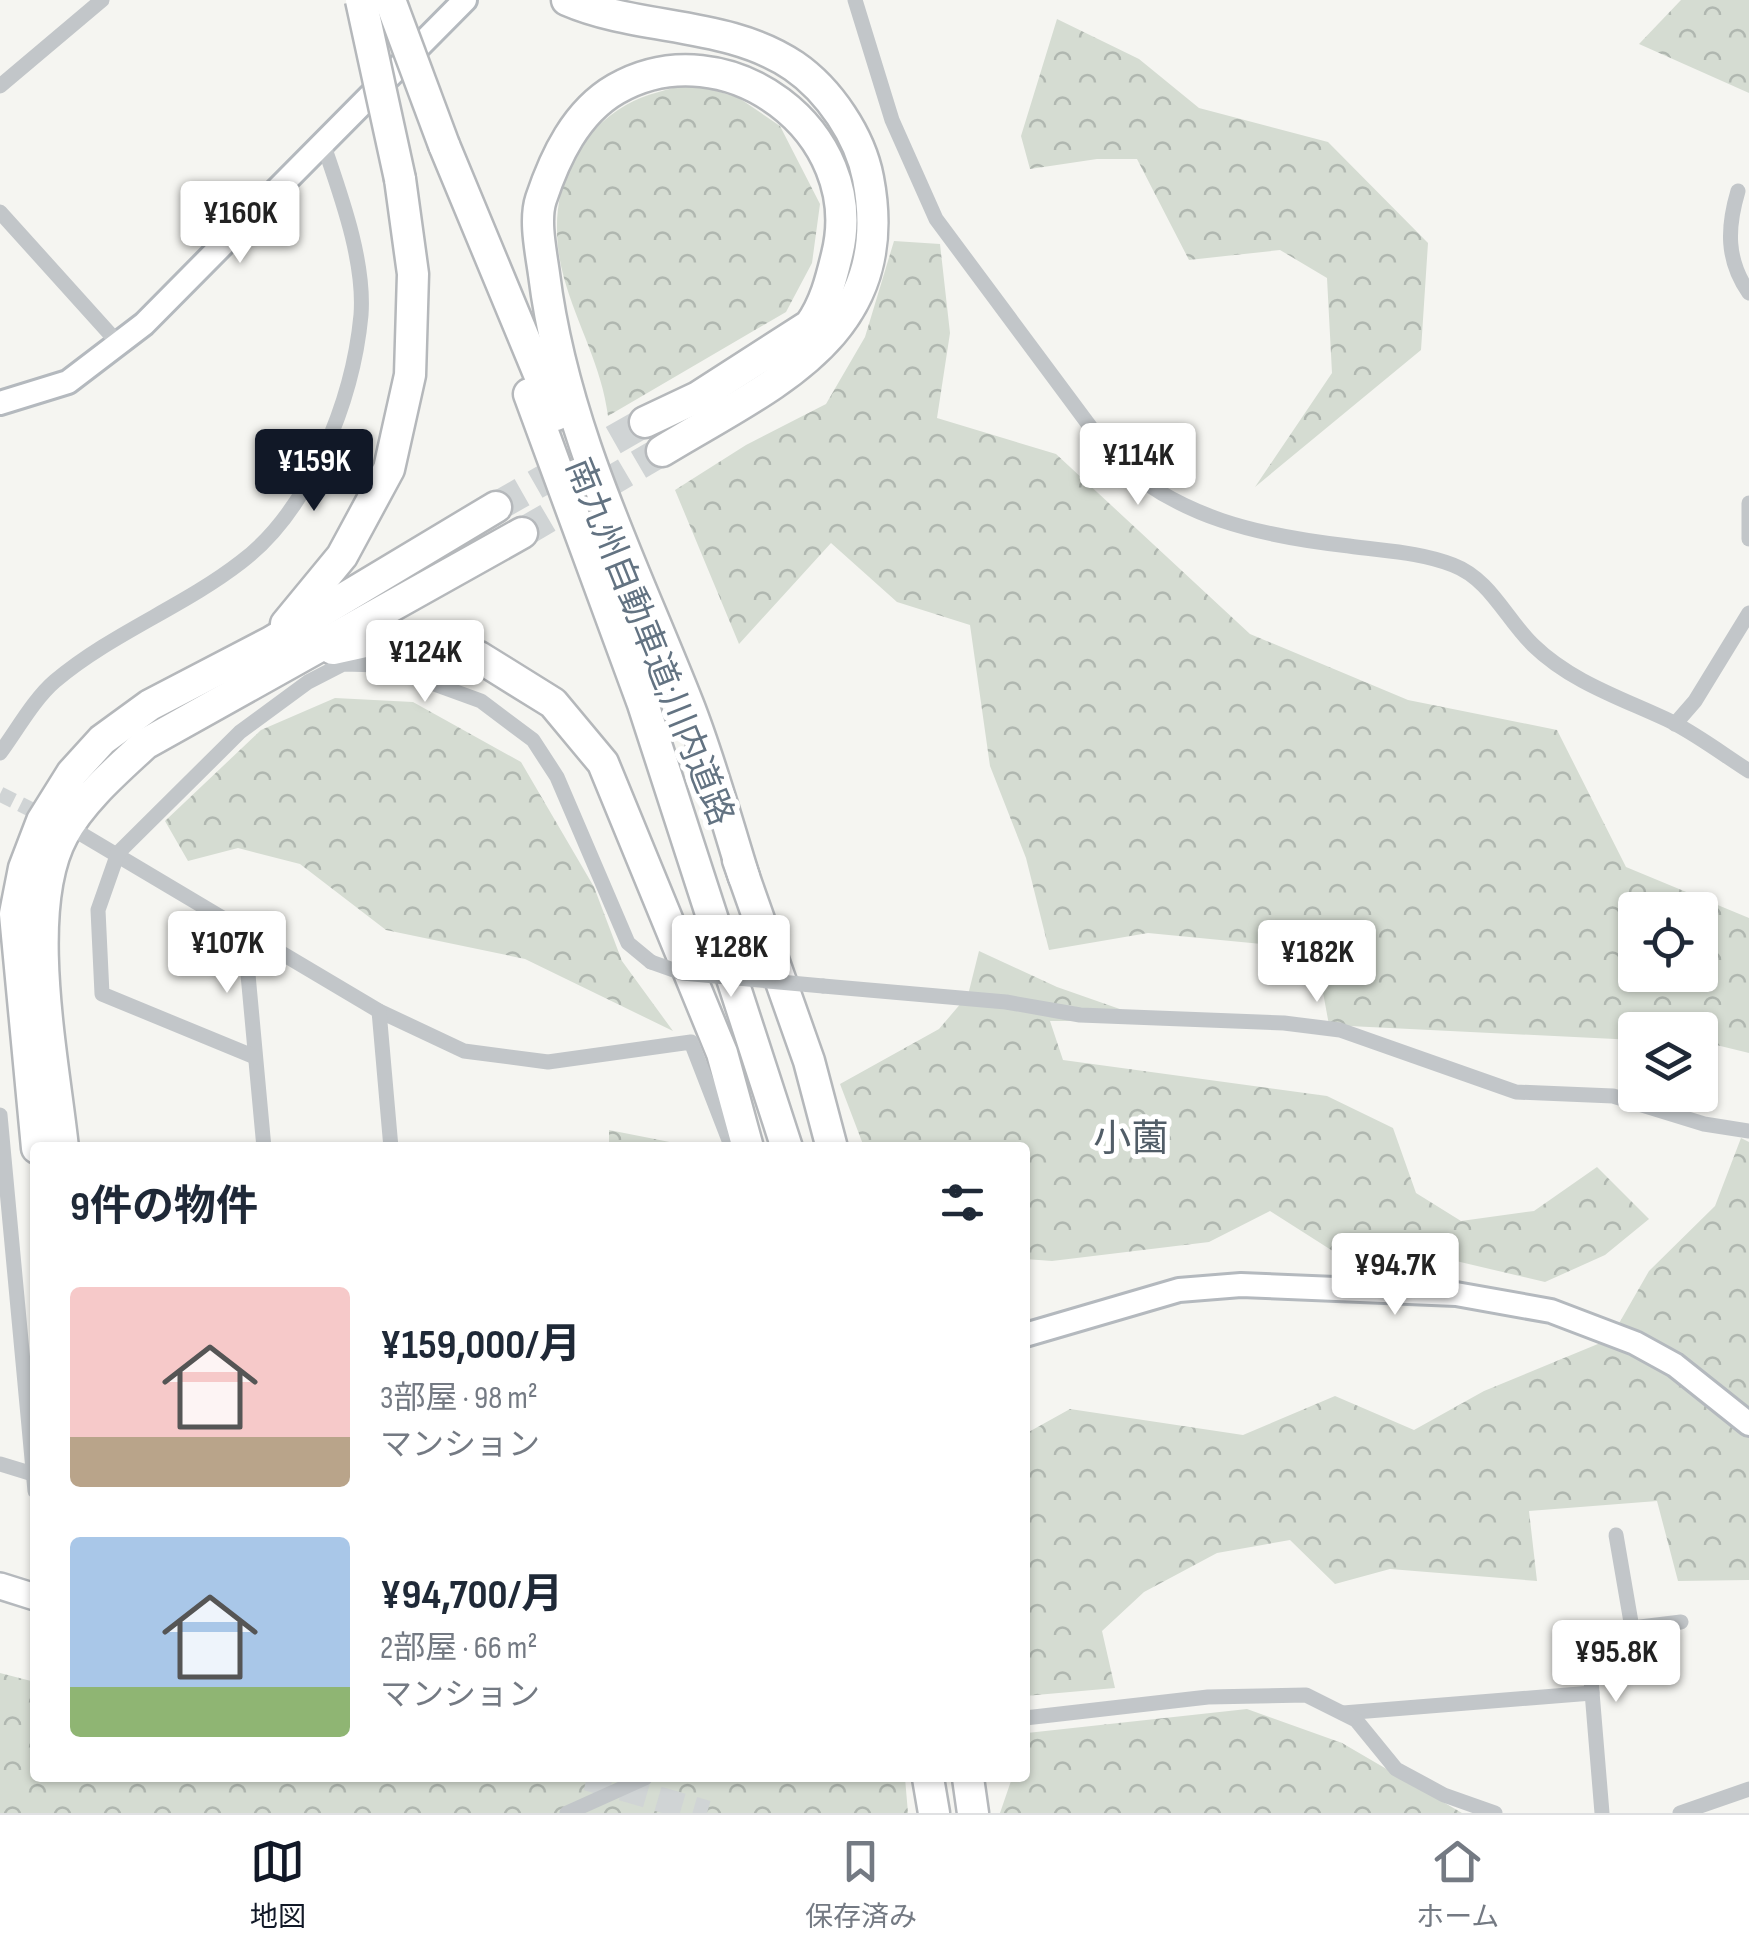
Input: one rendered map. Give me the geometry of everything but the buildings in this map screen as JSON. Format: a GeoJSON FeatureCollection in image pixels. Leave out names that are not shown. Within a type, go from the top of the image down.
{"type":"FeatureCollection","features":[{"type":"Feature","properties":{"kind":"highway"},"geometry":{"type":"LineString","coordinates":[[283,651],[342,556],[389,469],[410,375],[413,291],[400,179],[361,0]]}},
{"type":"Feature","properties":{"kind":"highway","name":"南九州自動車道;川内道路"},"geometry":{"type":"LineString","coordinates":[[390,0],[643,704],[785,1142]]}},
{"type":"Feature","properties":{"kind":"highway"},"geometry":{"type":"LineString","coordinates":[[581,6],[744,44],[794,66],[836,106],[865,164],[876,220],[859,290],[839,328],[762,395],[662,451]]}},
{"type":"Feature","properties":{"kind":"highway"},"geometry":{"type":"LineString","coordinates":[[645,422],[698,397],[810,325],[820,311],[840,243],[833,167],[807,123],[769,91],[701,71],[647,75],[614,90],[591,109],[563,144],[540,204],[542,256],[551,332],[574,417],[592,472],[689,708],[744,876]]}},
{"type":"Feature","properties":{"kind":"highway","name":"南九州自動車道;川内道路"},"geometry":{"type":"LineString","coordinates":[[444,146],[744,876],[809,1061],[830,1142]]}},
{"type":"Feature","properties":{"kind":"highway"},"geometry":{"type":"LineString","coordinates":[[62,1142],[44,955],[43,890],[63,835],[104,781],[145,744],[496,507]]}},
{"type":"Feature","properties":{"kind":"highway"},"geometry":{"type":"LineString","coordinates":[[37,1142],[15,914],[24,868],[42,822],[72,773],[102,740],[150,706],[283,651],[522,533]]}},
{"type":"Feature","properties":{"kind":"highway"},"geometry":{"type":"LineString","coordinates":[[283,651],[392,636],[479,657],[553,703],[604,764],[722,1053],[746,1142]]}},
{"type":"Feature","properties":{"kind":"highway"},"geometry":{"type":"LineString","coordinates":[[929,1782],[934,1813]]}},
{"type":"Feature","properties":{"kind":"highway"},"geometry":{"type":"LineString","coordinates":[[969,1782],[973,1813]]}},
{"type":"Feature","properties":{"kind":"main road"},"geometry":{"type":"LineString","coordinates":[[0,1586],[30,1595]]}},
{"type":"Feature","properties":{"kind":"street"},"geometry":{"type":"LineString","coordinates":[[0,86],[102,0]]}},
{"type":"Feature","properties":{"kind":"street"},"geometry":{"type":"LineString","coordinates":[[0,403],[68,382],[119,344],[324,146],[465,0]]}},
{"type":"Feature","properties":{"kind":"street"},"geometry":{"type":"LineString","coordinates":[[856,0],[892,120],[936,219],[1112,456],[1144,486],[1211,520],[1284,538],[1424,556],[1458,566],[1484,585],[1530,643],[1560,669],[1675,724],[1749,772]]}},
{"type":"Feature","properties":{"kind":"street"},"geometry":{"type":"LineString","coordinates":[[0,753],[52,683],[124,632],[242,562],[288,513],[336,430],[361,314],[350,220],[324,146]]}},
{"type":"Feature","properties":{"kind":"street"},"geometry":{"type":"LineString","coordinates":[[1738,190],[1729,222],[1731,258],[1749,293]]}},
{"type":"Feature","properties":{"kind":"street"},"geometry":{"type":"LineString","coordinates":[[0,212],[119,344]]}},
{"type":"Feature","properties":{"kind":"street"},"geometry":{"type":"LineString","coordinates":[[1749,503],[1749,539]]}},
{"type":"Feature","properties":{"kind":"street"},"geometry":{"type":"LineString","coordinates":[[1675,724],[1695,701],[1749,613]]}},
{"type":"Feature","properties":{"kind":"street"},"geometry":{"type":"LineString","coordinates":[[255,1057],[102,994],[98,910],[118,853],[240,732],[308,682],[344,664],[382,665],[481,701],[532,740],[557,777],[628,942],[651,962],[682,974],[1006,1002],[1080,1015],[1284,1023],[1340,1030],[1516,1092],[1613,1096],[1704,1124],[1749,1132]]}},
{"type":"Feature","properties":{"kind":"street"},"geometry":{"type":"LineString","coordinates":[[83,835],[378,1011],[464,1051],[548,1062],[690,1042],[730,1142]]}},
{"type":"Feature","properties":{"kind":"street"},"geometry":{"type":"LineString","coordinates":[[244,931],[263,1142]]}},
{"type":"Feature","properties":{"kind":"street"},"geometry":{"type":"LineString","coordinates":[[378,1011],[390,1142]]}},
{"type":"Feature","properties":{"kind":"street"},"geometry":{"type":"LineString","coordinates":[[0,1115],[30,1446]]}},
{"type":"Feature","properties":{"kind":"street"},"geometry":{"type":"LineString","coordinates":[[1030,1334],[1195,1289],[1241,1284],[1456,1294],[1551,1311],[1635,1342],[1675,1365],[1749,1424]]}},
{"type":"Feature","properties":{"kind":"street"},"geometry":{"type":"LineString","coordinates":[[0,1328],[18,1335]]}},
{"type":"Feature","properties":{"kind":"street"},"geometry":{"type":"LineString","coordinates":[[0,1464],[30,1473]]}},
{"type":"Feature","properties":{"kind":"street"},"geometry":{"type":"LineString","coordinates":[[1616,1535],[1632,1628]]}},
{"type":"Feature","properties":{"kind":"street"},"geometry":{"type":"LineString","coordinates":[[1602,1813],[1591,1680],[1632,1628],[1681,1622]]}},
{"type":"Feature","properties":{"kind":"street"},"geometry":{"type":"LineString","coordinates":[[1343,1714],[1592,1692]]}},
{"type":"Feature","properties":{"kind":"street"},"geometry":{"type":"LineString","coordinates":[[1030,1717],[1208,1697],[1306,1695],[1356,1720],[1396,1768],[1444,1795],[1495,1813]]}},
{"type":"Feature","properties":{"kind":"street"},"geometry":{"type":"LineString","coordinates":[[568,1813],[636,1782]]}},
{"type":"Feature","properties":{"kind":"street"},"geometry":{"type":"LineString","coordinates":[[1680,1813],[1749,1789]]}},
{"type":"Feature","properties":{"kind":"green space"},"geometry":{"type":"Polygon","coordinates":[[[1681,0],[1749,0],[1749,93],[1639,44],[1681,0]]]}},
{"type":"Feature","properties":{"kind":"green space"},"geometry":{"type":"Polygon","coordinates":[[[1057,19],[1139,59],[1199,108],[1328,142],[1428,243],[1421,350],[1255,487],[1332,373],[1327,278],[1280,250],[1189,260],[1137,159],[1097,159],[1030,169],[1021,136],[1057,19]]]}},
{"type":"Feature","properties":{"kind":"green space"},"geometry":{"type":"Polygon","coordinates":[[[691,83],[739,98],[780,126],[820,204],[812,263],[786,312],[608,416],[600,380],[564,278],[557,227],[559,203],[574,158],[605,120],[641,98],[691,83]]]}},
{"type":"Feature","properties":{"kind":"green space"},"geometry":{"type":"Polygon","coordinates":[[[894,241],[940,244],[950,333],[937,418],[1056,454],[1250,634],[1408,700],[1557,730],[1626,867],[1686,892],[1618,892],[1618,992],[1718,992],[1718,905],[1749,918],[1749,1053],[1718,1045],[1718,1012],[1618,1012],[1618,1039],[1329,1025],[1315,949],[1148,933],[1049,950],[1026,858],[990,766],[970,625],[897,602],[831,543],[739,644],[675,490],[746,445],[826,404],[865,337],[894,241]]]}},
{"type":"Feature","properties":{"kind":"green space"},"geometry":{"type":"Polygon","coordinates":[[[335,698],[413,702],[521,762],[594,887],[622,961],[673,1031],[525,959],[386,930],[300,864],[238,848],[188,861],[165,821],[261,730],[335,698]]]}},
{"type":"Feature","properties":{"kind":"green space"},"geometry":{"type":"Polygon","coordinates":[[[979,951],[1057,987],[1154,1021],[1050,1021],[1063,1060],[1327,1096],[1393,1128],[1416,1193],[1461,1221],[1534,1211],[1597,1167],[1649,1219],[1605,1255],[1545,1282],[1456,1261],[1361,1269],[1270,1211],[1209,1242],[1052,1261],[1030,1259],[1030,1142],[862,1142],[840,1084],[939,1029],[968,995],[979,951]]]}},
{"type":"Feature","properties":{"kind":"green space"},"geometry":{"type":"Polygon","coordinates":[[[609,1130],[670,1142],[609,1142],[609,1130]]]}},
{"type":"Feature","properties":{"kind":"green space"},"geometry":{"type":"Polygon","coordinates":[[[1741,1138],[1749,1142],[1749,1580],[1678,1581],[1657,1501],[1529,1511],[1537,1581],[1390,1569],[1335,1584],[1290,1540],[1217,1553],[1144,1592],[1102,1631],[1115,1688],[1030,1696],[1030,1431],[1070,1409],[1243,1435],[1335,1396],[1414,1430],[1484,1391],[1610,1339],[1649,1271],[1715,1206],[1741,1138]]]}},
{"type":"Feature","properties":{"kind":"green space"},"geometry":{"type":"Polygon","coordinates":[[[0,1673],[30,1681],[30,1782],[905,1782],[908,1813],[0,1813],[0,1673]]]}},
{"type":"Feature","properties":{"kind":"green space"},"geometry":{"type":"Polygon","coordinates":[[[1247,1709],[1342,1743],[1462,1813],[1000,1813],[1011,1782],[1030,1782],[1030,1733],[1247,1709]]]}},
{"type":"Feature","properties":{"kind":"tunnel"},"geometry":{"type":"LineString","coordinates":[[496,507],[645,422]]}},
{"type":"Feature","properties":{"kind":"tunnel"},"geometry":{"type":"LineString","coordinates":[[522,533],[662,451]]}},
{"type":"Feature","properties":{"kind":"tunnel"},"geometry":{"type":"LineString","coordinates":[[0,794],[50,819]]}},
{"type":"Feature","properties":{"kind":"tunnel"},"geometry":{"type":"LineString","coordinates":[[601,1782],[707,1813]]}},
{"type":"Feature","properties":{"kind":"district","name":"小薗"},"geometry":{"type":"Point","coordinates":[1131,1139]}}]}
